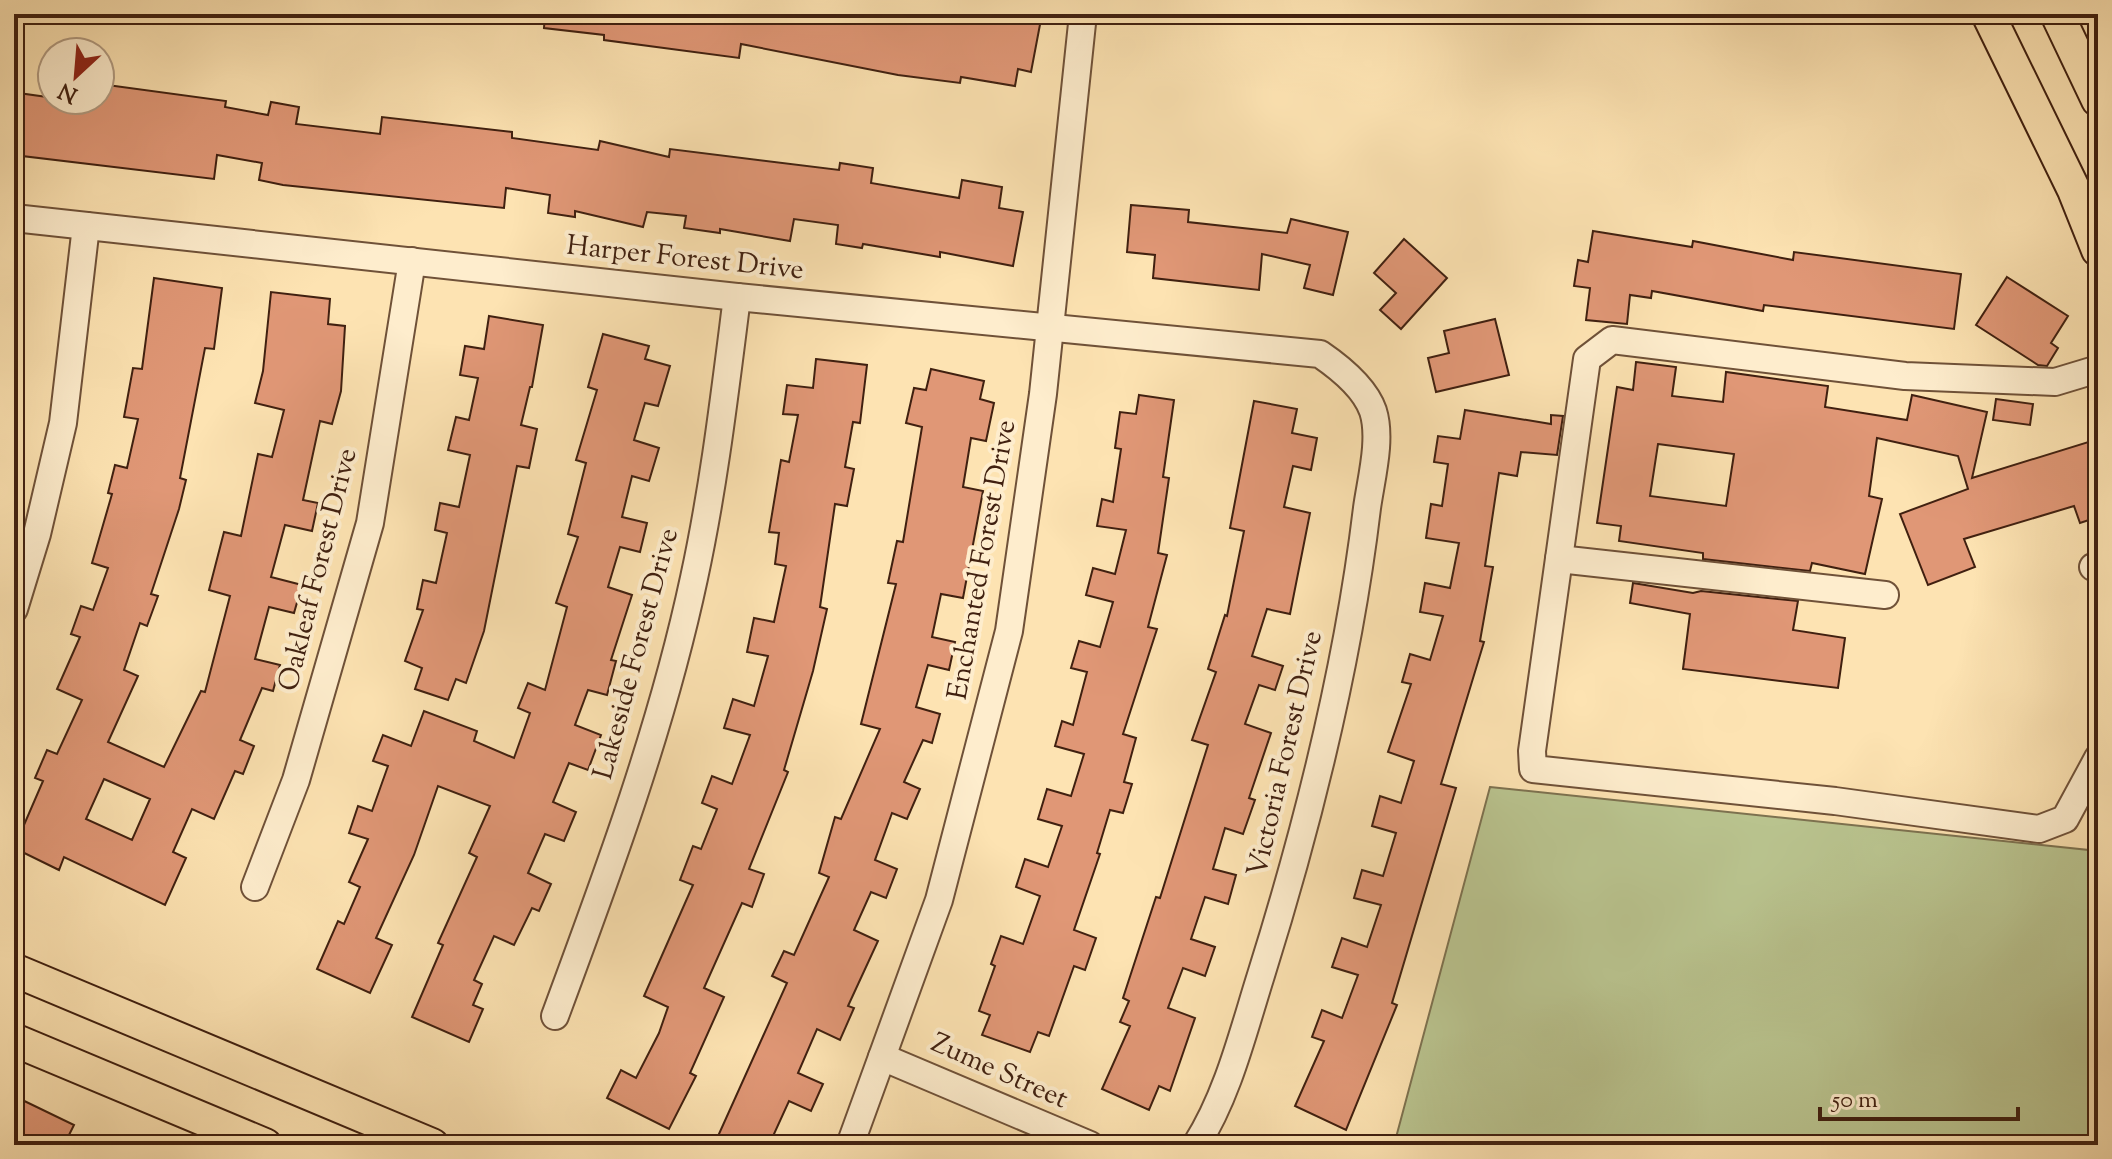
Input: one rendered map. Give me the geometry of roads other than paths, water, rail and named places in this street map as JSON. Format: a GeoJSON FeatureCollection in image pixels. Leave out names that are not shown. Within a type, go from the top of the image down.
{"type":"FeatureCollection","features":[{"type":"Feature","properties":{"kind":"main road"},"geometry":{"type":"LineString","coordinates":[[2057,14],[2098,100]]}},
{"type":"Feature","properties":{"kind":"main road"},"geometry":{"type":"LineString","coordinates":[[1991,15],[2074,190],[2098,250]]}},
{"type":"Feature","properties":{"kind":"main road"},"geometry":{"type":"LineString","coordinates":[[14,970],[432,1145]]}},
{"type":"Feature","properties":{"kind":"main road"},"geometry":{"type":"LineString","coordinates":[[14,1040],[265,1145]]}},
{"type":"Feature","properties":{"kind":"street","name":"Enchanted Forest Drive"},"geometry":{"type":"LineString","coordinates":[[850,1145],[939,900],[1009,631],[1027,520],[1083,14]]}},
{"type":"Feature","properties":{"kind":"street","name":"Harper Forest Drive"},"geometry":{"type":"LineString","coordinates":[[14,218],[737,297],[1320,354],[1345,372]]}},
{"type":"Feature","properties":{"kind":"street"},"geometry":{"type":"LineString","coordinates":[[14,609],[37,534],[63,423],[86,226]]}},
{"type":"Feature","properties":{"kind":"street","name":"Oakleaf Forest Drive"},"geometry":{"type":"LineString","coordinates":[[255,887],[296,780],[370,523],[412,261]]}},
{"type":"Feature","properties":{"kind":"street","name":"Lakeside Forest Drive"},"geometry":{"type":"LineString","coordinates":[[555,1016],[613,857],[666,690],[694,578],[737,297]]}},
{"type":"Feature","properties":{"kind":"street"},"geometry":{"type":"LineString","coordinates":[[2098,369],[2055,382],[1905,376],[1612,340],[1587,359],[1533,769],[1835,801],[2039,829],[2065,819],[2098,758]]}},
{"type":"Feature","properties":{"kind":"street","name":"Victoria Forest Drive"},"geometry":{"type":"LineString","coordinates":[[1196,1145],[1216,1112],[1297,862],[1338,685],[1360,569],[1375,446],[1373,411],[1345,372]]}},
{"type":"Feature","properties":{"kind":"street"},"geometry":{"type":"LineString","coordinates":[[1559,559],[1885,595]]}},
{"type":"Feature","properties":{"kind":"street","name":"Zume Street"},"geometry":{"type":"LineString","coordinates":[[882,1057],[1090,1145]]}}]}
